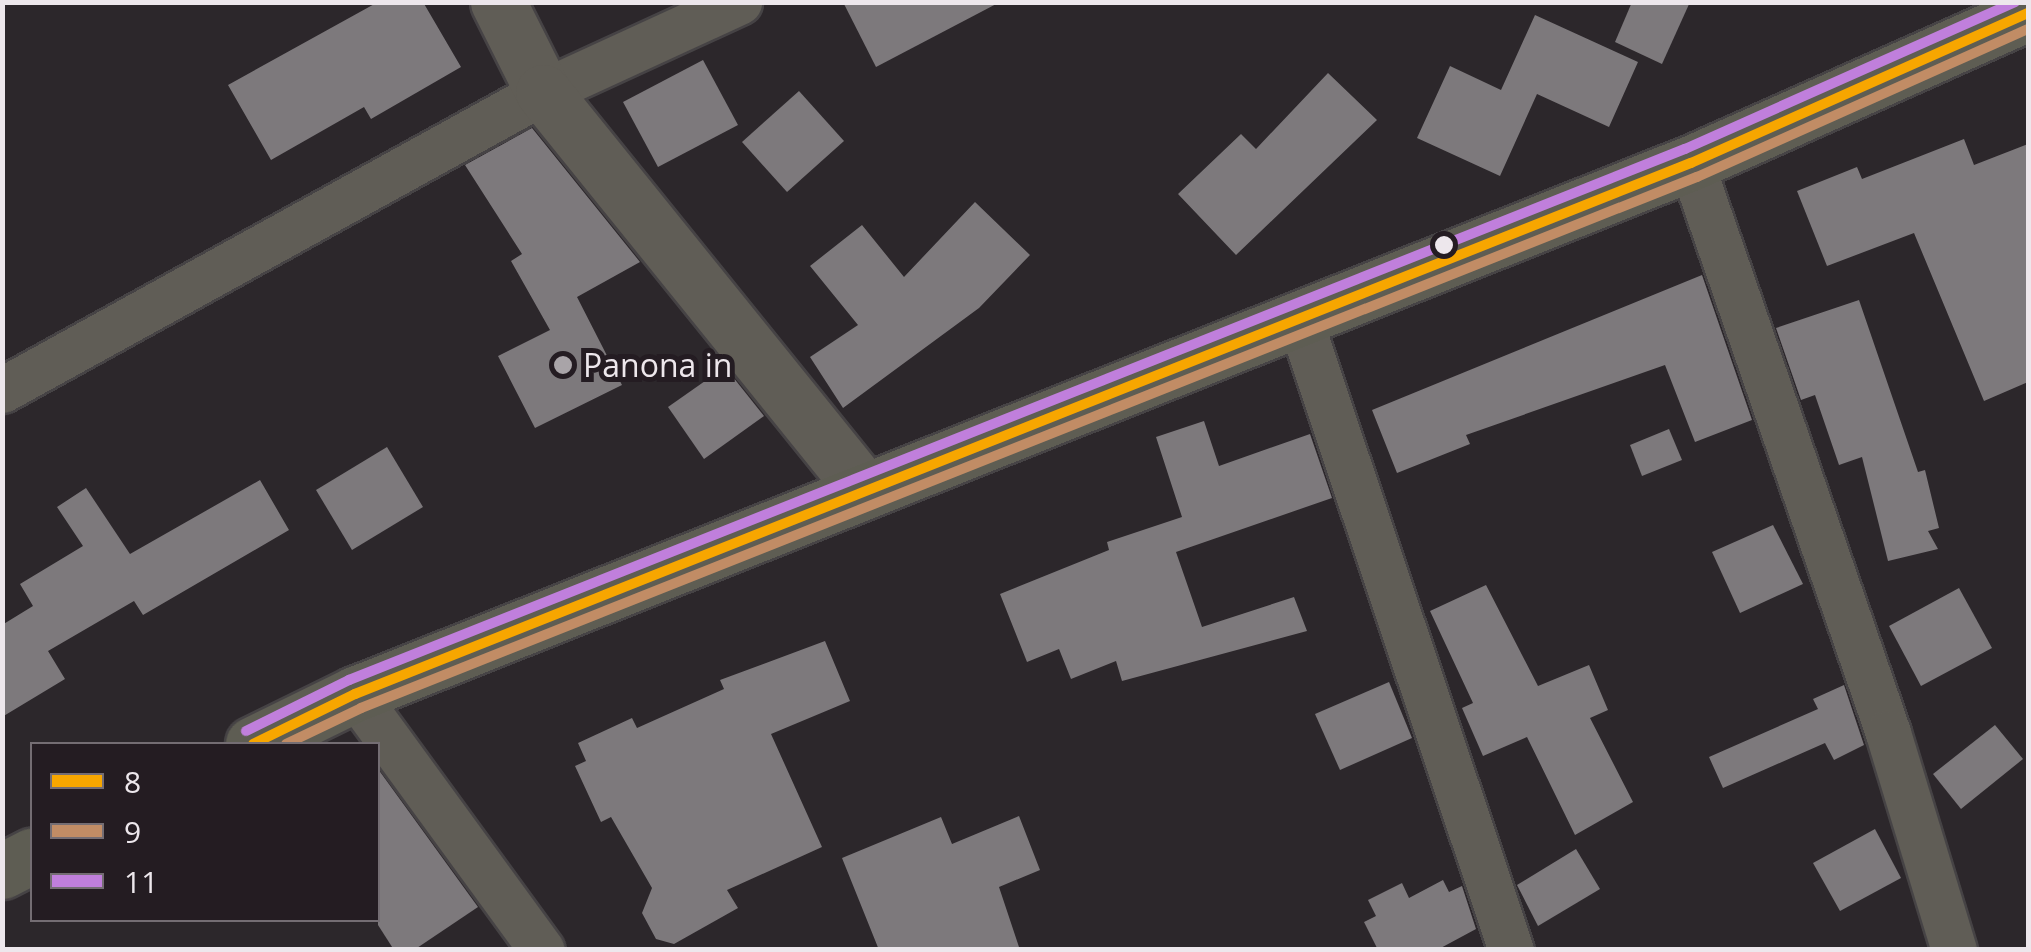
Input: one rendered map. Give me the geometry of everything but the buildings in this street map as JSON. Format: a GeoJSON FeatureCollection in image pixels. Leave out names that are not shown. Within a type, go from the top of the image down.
{"type":"FeatureCollection","features":[{"type":"Feature","properties":{"kind":"main road"},"geometry":{"type":"LineString","coordinates":[[257,742],[355,694],[1692,164],[2025,22]]}},
{"type":"Feature","properties":{"kind":"main road"},"geometry":{"type":"LineString","coordinates":[[2,871],[30,857]]}},
{"type":"Feature","properties":{"kind":"street"},"geometry":{"type":"LineString","coordinates":[[498,2],[543,92],[866,491]]}},
{"type":"Feature","properties":{"kind":"street"},"geometry":{"type":"LineString","coordinates":[[2,390],[543,92],[740,2]]}},
{"type":"Feature","properties":{"kind":"street"},"geometry":{"type":"LineString","coordinates":[[1692,164],[1888,733],[1954,950]]}},
{"type":"Feature","properties":{"kind":"street"},"geometry":{"type":"LineString","coordinates":[[1299,318],[1511,950]]}},
{"type":"Feature","properties":{"kind":"street"},"geometry":{"type":"LineString","coordinates":[[355,694],[542,950]]}},
{"type":"Feature","properties":{"kind":"transit line","name":"11"},"geometry":{"type":"LineString","coordinates":[[246,731],[349,680],[1685,149],[2015,2]]}},
{"type":"Feature","properties":{"kind":"transit line","name":"8"},"geometry":{"type":"LineString","coordinates":[[257,742],[355,694],[1691,163],[2028,13]]}},
{"type":"Feature","properties":{"kind":"transit line","name":"9"},"geometry":{"type":"LineString","coordinates":[[290,742],[361,708],[1697,177],[2028,29]]}},
{"type":"Feature","properties":{"kind":"place","name":"Panona in"},"geometry":{"type":"Point","coordinates":[563,365]}}]}
